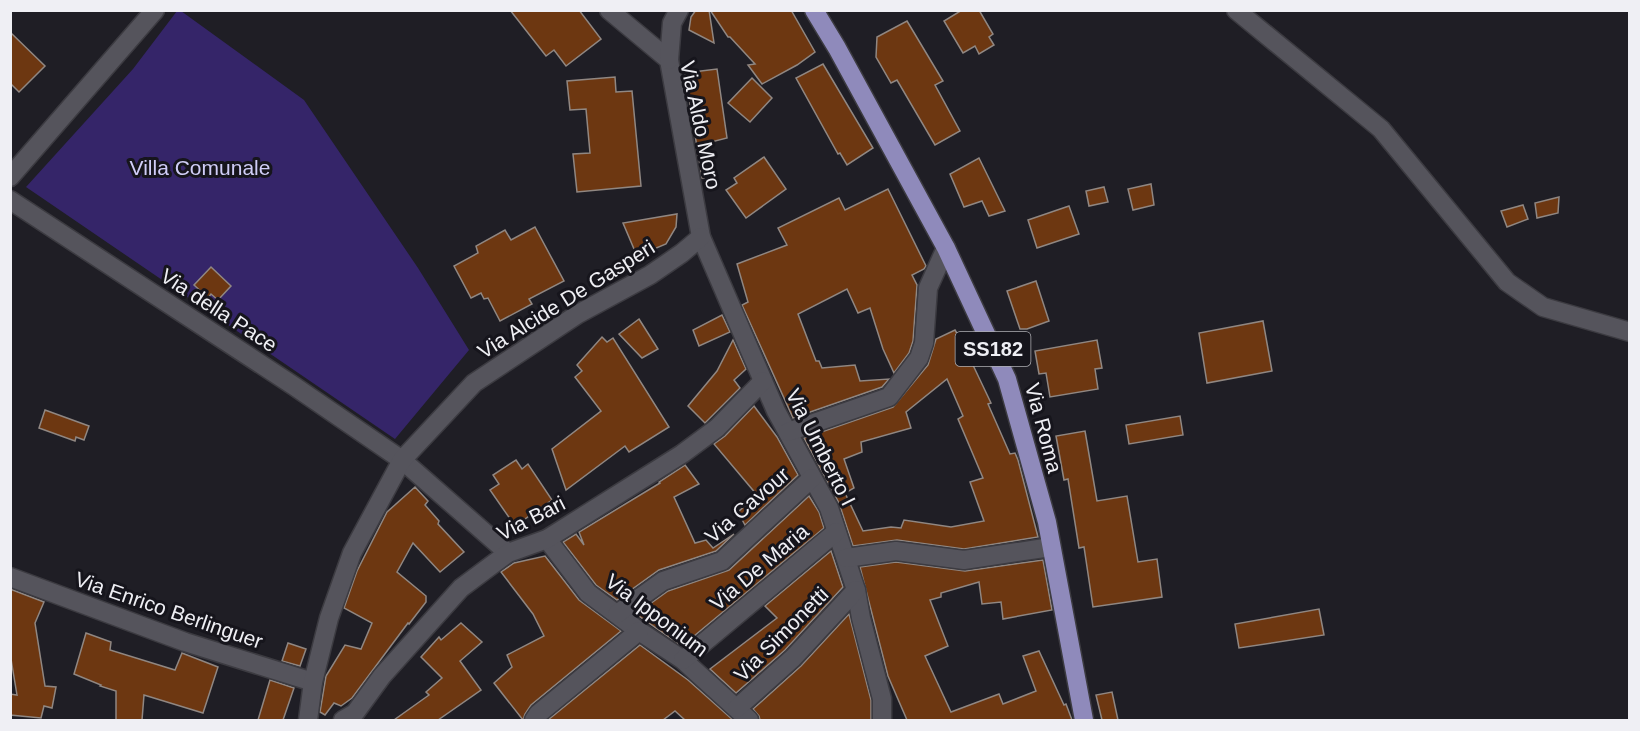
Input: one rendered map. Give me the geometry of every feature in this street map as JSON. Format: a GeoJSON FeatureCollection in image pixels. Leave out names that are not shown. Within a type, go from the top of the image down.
{"type":"FeatureCollection","features":[{"type":"Feature","properties":{"kind":"main road","name":"Via Roma"},"geometry":{"type":"LineString","coordinates":[[814,10],[946,248],[1007,379],[1047,522],[1084,720]]}},
{"type":"Feature","properties":{"kind":"street"},"geometry":{"type":"LineString","coordinates":[[10,177],[155,10]]}},
{"type":"Feature","properties":{"kind":"street","name":"Via Aldo Moro"},"geometry":{"type":"LineString","coordinates":[[609,10],[669,60],[701,237]]}},
{"type":"Feature","properties":{"kind":"street"},"geometry":{"type":"LineString","coordinates":[[669,60],[672,23],[679,10]]}},
{"type":"Feature","properties":{"kind":"street"},"geometry":{"type":"LineString","coordinates":[[1236,10],[1381,129],[1507,282],[1543,307],[1629,332]]}},
{"type":"Feature","properties":{"kind":"street","name":"Via della Pace"},"geometry":{"type":"LineString","coordinates":[[10,200],[294,386],[402,460],[508,553]]}},
{"type":"Feature","properties":{"kind":"street","name":"Via Umberto I"},"geometry":{"type":"LineString","coordinates":[[701,237],[763,381],[829,508],[856,590],[882,699],[882,720]]}},
{"type":"Feature","properties":{"kind":"street","name":"Via Alcide De Gasperi"},"geometry":{"type":"LineString","coordinates":[[308,720],[313,682],[329,618],[352,553],[402,460],[474,383],[578,314],[650,275],[701,237]]}},
{"type":"Feature","properties":{"kind":"street"},"geometry":{"type":"LineString","coordinates":[[788,432],[889,397],[919,358],[924,344],[928,288],[946,248]]}},
{"type":"Feature","properties":{"kind":"street","name":"Via Bari"},"geometry":{"type":"LineString","coordinates":[[343,720],[355,713],[382,676],[461,588],[508,553],[547,539],[682,454],[717,428],[763,381]]}},
{"type":"Feature","properties":{"kind":"street","name":"Via Cavour"},"geometry":{"type":"LineString","coordinates":[[617,614],[663,580],[722,561],[812,478]]}},
{"type":"Feature","properties":{"kind":"street","name":"Via De Maria"},"geometry":{"type":"LineString","coordinates":[[683,660],[836,532]]}},
{"type":"Feature","properties":{"kind":"street","name":"Via Ipponium"},"geometry":{"type":"LineString","coordinates":[[547,539],[588,593],[639,632],[683,660],[742,714]]}},
{"type":"Feature","properties":{"kind":"street"},"geometry":{"type":"LineString","coordinates":[[846,558],[896,551],[964,560],[1051,547]]}},
{"type":"Feature","properties":{"kind":"street","name":"Via Enrico Berlinguer"},"geometry":{"type":"LineString","coordinates":[[10,577],[185,642],[313,682]]}},
{"type":"Feature","properties":{"kind":"street","name":"Via Simonetti"},"geometry":{"type":"LineString","coordinates":[[742,714],[856,590]]}},
{"type":"Feature","properties":{"kind":"street"},"geometry":{"type":"LineString","coordinates":[[534,720],[538,714],[639,632]]}},
{"type":"Feature","properties":{"kind":"green space","name":"Villa Comunale"},"geometry":{"type":"Polygon","coordinates":[[[177,11],[181,11],[304,100],[418,268],[469,350],[395,439],[26,187],[133,69],[177,11]]]}},
{"type":"Feature","properties":{"kind":"building"},"geometry":{"type":"Polygon","coordinates":[[[510,10],[579,10],[601,39],[566,66],[554,50],[546,56],[510,10]]]}},
{"type":"Feature","properties":{"kind":"building"},"geometry":{"type":"Polygon","coordinates":[[[696,10],[709,10],[714,43],[689,30],[691,17],[696,10]]]}},
{"type":"Feature","properties":{"kind":"building"},"geometry":{"type":"Polygon","coordinates":[[[710,10],[791,10],[815,52],[797,65],[762,84],[748,65],[755,64],[728,37],[710,10]]]}},
{"type":"Feature","properties":{"kind":"building"},"geometry":{"type":"Polygon","coordinates":[[[962,10],[979,10],[993,34],[989,37],[994,45],[979,54],[975,46],[963,53],[944,21],[962,10]]]}},
{"type":"Feature","properties":{"kind":"building"},"geometry":{"type":"Polygon","coordinates":[[[907,21],[943,81],[935,85],[960,131],[935,145],[897,80],[891,83],[876,57],[877,37],[907,21]]]}},
{"type":"Feature","properties":{"kind":"building"},"geometry":{"type":"Polygon","coordinates":[[[10,32],[45,66],[19,92],[10,83],[10,32]]]}},
{"type":"Feature","properties":{"kind":"building"},"geometry":{"type":"Polygon","coordinates":[[[823,64],[873,148],[847,165],[840,153],[838,154],[796,78],[823,64]]]}},
{"type":"Feature","properties":{"kind":"building"},"geometry":{"type":"Polygon","coordinates":[[[717,69],[727,138],[707,143],[708,178],[702,178],[685,73],[717,69]]]}},
{"type":"Feature","properties":{"kind":"building"},"geometry":{"type":"Polygon","coordinates":[[[615,77],[616,92],[632,91],[641,186],[577,192],[573,154],[590,153],[586,109],[570,110],[567,81],[615,77]]]}},
{"type":"Feature","properties":{"kind":"building"},"geometry":{"type":"Polygon","coordinates":[[[752,78],[772,98],[750,122],[728,103],[752,78]]]}},
{"type":"Feature","properties":{"kind":"building"},"geometry":{"type":"Polygon","coordinates":[[[764,157],[786,189],[746,218],[726,190],[737,183],[734,178],[764,157]]]}},
{"type":"Feature","properties":{"kind":"building"},"geometry":{"type":"Polygon","coordinates":[[[979,158],[1005,211],[989,216],[982,201],[964,207],[950,174],[979,158]]]}},
{"type":"Feature","properties":{"kind":"building"},"geometry":{"type":"Polygon","coordinates":[[[1151,184],[1154,205],[1133,210],[1128,189],[1151,184]]]}},
{"type":"Feature","properties":{"kind":"building"},"geometry":{"type":"Polygon","coordinates":[[[1104,187],[1108,202],[1089,206],[1086,191],[1104,187]]]}},
{"type":"Feature","properties":{"kind":"building"},"geometry":{"type":"Polygon","coordinates":[[[888,189],[926,266],[912,275],[917,285],[913,341],[909,353],[894,373],[883,349],[870,308],[858,313],[847,289],[798,314],[816,361],[819,361],[822,368],[855,365],[860,381],[889,379],[882,387],[793,418],[742,305],[748,302],[737,264],[787,245],[778,228],[839,198],[845,210],[888,189]]]}},
{"type":"Feature","properties":{"kind":"building"},"geometry":{"type":"Polygon","coordinates":[[[1559,197],[1558,213],[1537,218],[1535,203],[1559,197]]]}},
{"type":"Feature","properties":{"kind":"building"},"geometry":{"type":"Polygon","coordinates":[[[1523,205],[1528,219],[1507,227],[1501,211],[1523,205]]]}},
{"type":"Feature","properties":{"kind":"building"},"geometry":{"type":"Polygon","coordinates":[[[1069,206],[1079,234],[1037,248],[1028,220],[1069,206]]]}},
{"type":"Feature","properties":{"kind":"building"},"geometry":{"type":"Polygon","coordinates":[[[677,214],[676,227],[666,244],[637,256],[623,223],[677,214]]]}},
{"type":"Feature","properties":{"kind":"building"},"geometry":{"type":"Polygon","coordinates":[[[535,227],[564,281],[529,299],[532,304],[500,321],[488,298],[484,299],[481,293],[471,298],[454,266],[478,253],[476,246],[505,230],[511,240],[535,227]]]}},
{"type":"Feature","properties":{"kind":"building"},"geometry":{"type":"Polygon","coordinates":[[[211,267],[231,286],[218,300],[211,294],[208,298],[194,285],[211,267]]]}},
{"type":"Feature","properties":{"kind":"building"},"geometry":{"type":"Polygon","coordinates":[[[1036,281],[1049,321],[1027,329],[1020,329],[1007,291],[1036,281]]]}},
{"type":"Feature","properties":{"kind":"building"},"geometry":{"type":"Polygon","coordinates":[[[722,315],[730,332],[699,346],[693,330],[722,315]]]}},
{"type":"Feature","properties":{"kind":"building"},"geometry":{"type":"Polygon","coordinates":[[[639,319],[658,349],[642,358],[619,334],[639,319]]]}},
{"type":"Feature","properties":{"kind":"building"},"geometry":{"type":"Polygon","coordinates":[[[1263,321],[1272,371],[1207,383],[1199,333],[1263,321]]]}},
{"type":"Feature","properties":{"kind":"building"},"geometry":{"type":"Polygon","coordinates":[[[955,330],[962,342],[967,364],[972,363],[991,403],[988,404],[1010,454],[1015,453],[1018,460],[1038,537],[964,549],[897,540],[853,546],[839,503],[804,438],[893,407],[928,365],[936,339],[955,330]],[[947,379],[906,412],[911,428],[861,442],[862,452],[844,459],[854,488],[845,493],[863,531],[901,528],[904,520],[951,527],[984,521],[970,482],[983,478],[958,419],[963,416],[947,379]]]}},
{"type":"Feature","properties":{"kind":"building"},"geometry":{"type":"Polygon","coordinates":[[[602,337],[607,342],[613,338],[669,427],[629,452],[625,446],[566,490],[552,449],[601,411],[575,377],[582,371],[577,365],[602,337]]]}},
{"type":"Feature","properties":{"kind":"building"},"geometry":{"type":"Polygon","coordinates":[[[733,340],[746,369],[734,380],[740,388],[705,423],[688,406],[717,371],[733,340]]]}},
{"type":"Feature","properties":{"kind":"building"},"geometry":{"type":"Polygon","coordinates":[[[1097,340],[1102,368],[1095,369],[1098,389],[1050,397],[1046,373],[1039,374],[1035,351],[1097,340]]]}},
{"type":"Feature","properties":{"kind":"building"},"geometry":{"type":"Polygon","coordinates":[[[754,406],[777,437],[798,475],[745,525],[738,512],[757,495],[714,444],[754,406]]]}},
{"type":"Feature","properties":{"kind":"building"},"geometry":{"type":"Polygon","coordinates":[[[45,410],[89,426],[84,440],[76,437],[75,441],[39,428],[45,410]]]}},
{"type":"Feature","properties":{"kind":"building"},"geometry":{"type":"Polygon","coordinates":[[[1180,416],[1183,435],[1129,444],[1126,425],[1180,416]]]}},
{"type":"Feature","properties":{"kind":"building"},"geometry":{"type":"Polygon","coordinates":[[[1085,431],[1097,501],[1127,496],[1138,562],[1157,559],[1162,597],[1093,607],[1084,547],[1079,548],[1068,479],[1064,480],[1056,436],[1085,431]]]}},
{"type":"Feature","properties":{"kind":"building"},"geometry":{"type":"Polygon","coordinates":[[[516,460],[522,469],[528,464],[552,500],[515,526],[490,490],[499,484],[493,475],[516,460]]]}},
{"type":"Feature","properties":{"kind":"building"},"geometry":{"type":"Polygon","coordinates":[[[685,465],[699,484],[674,497],[695,543],[706,540],[713,548],[734,534],[716,551],[659,570],[617,600],[596,585],[563,542],[576,534],[584,545],[579,532],[660,483],[685,465]]]}},
{"type":"Feature","properties":{"kind":"building"},"geometry":{"type":"Polygon","coordinates":[[[415,487],[428,501],[425,505],[439,521],[438,524],[464,552],[440,572],[413,543],[397,572],[426,596],[426,602],[352,698],[341,706],[334,703],[325,715],[320,712],[326,676],[345,645],[361,649],[372,623],[344,608],[357,571],[387,512],[415,487]]]}},
{"type":"Feature","properties":{"kind":"building"},"geometry":{"type":"Polygon","coordinates":[[[809,496],[819,512],[824,528],[682,646],[636,614],[668,591],[729,570],[809,496]]]}},
{"type":"Feature","properties":{"kind":"building"},"geometry":{"type":"Polygon","coordinates":[[[831,551],[843,587],[785,650],[736,693],[710,669],[777,618],[765,606],[831,551]]]}},
{"type":"Feature","properties":{"kind":"building"},"geometry":{"type":"Polygon","coordinates":[[[545,556],[579,600],[621,631],[531,705],[523,720],[494,683],[512,667],[507,655],[544,636],[533,614],[501,572],[514,563],[545,556]]]}},
{"type":"Feature","properties":{"kind":"building"},"geometry":{"type":"Polygon","coordinates":[[[1043,560],[1052,610],[1003,619],[1001,602],[982,604],[979,582],[941,593],[941,597],[930,600],[948,646],[925,656],[951,712],[999,694],[1003,704],[1036,691],[1023,656],[1039,651],[1072,720],[907,720],[888,676],[860,567],[896,562],[965,571],[1043,560]]]}},
{"type":"Feature","properties":{"kind":"building"},"geometry":{"type":"Polygon","coordinates":[[[10,589],[44,602],[35,623],[45,686],[56,687],[52,708],[44,706],[41,718],[10,715],[10,694],[17,695],[10,653],[10,589]]]}},
{"type":"Feature","properties":{"kind":"building"},"geometry":{"type":"Polygon","coordinates":[[[1319,609],[1324,635],[1239,648],[1235,624],[1319,609]]]}},
{"type":"Feature","properties":{"kind":"building"},"geometry":{"type":"Polygon","coordinates":[[[849,614],[871,700],[871,720],[760,720],[753,709],[801,666],[849,614]]]}},
{"type":"Feature","properties":{"kind":"building"},"geometry":{"type":"Polygon","coordinates":[[[461,623],[482,642],[460,661],[481,690],[438,720],[394,720],[429,695],[426,692],[442,678],[421,657],[439,637],[441,640],[461,623]]]}},
{"type":"Feature","properties":{"kind":"building"},"geometry":{"type":"Polygon","coordinates":[[[86,633],[111,642],[110,650],[175,670],[182,653],[218,667],[203,713],[144,695],[142,720],[116,720],[116,691],[74,674],[86,633]]]}},
{"type":"Feature","properties":{"kind":"building"},"geometry":{"type":"Polygon","coordinates":[[[288,643],[306,649],[300,666],[282,661],[288,643]]]}},
{"type":"Feature","properties":{"kind":"building"},"geometry":{"type":"Polygon","coordinates":[[[640,645],[688,680],[733,720],[685,720],[675,711],[663,720],[548,720],[640,645]]]}},
{"type":"Feature","properties":{"kind":"building"},"geometry":{"type":"Polygon","coordinates":[[[270,680],[294,688],[283,720],[258,720],[270,680]]]}},
{"type":"Feature","properties":{"kind":"building"},"geometry":{"type":"Polygon","coordinates":[[[1112,692],[1118,720],[1102,720],[1096,695],[1112,692]]]}}]}
